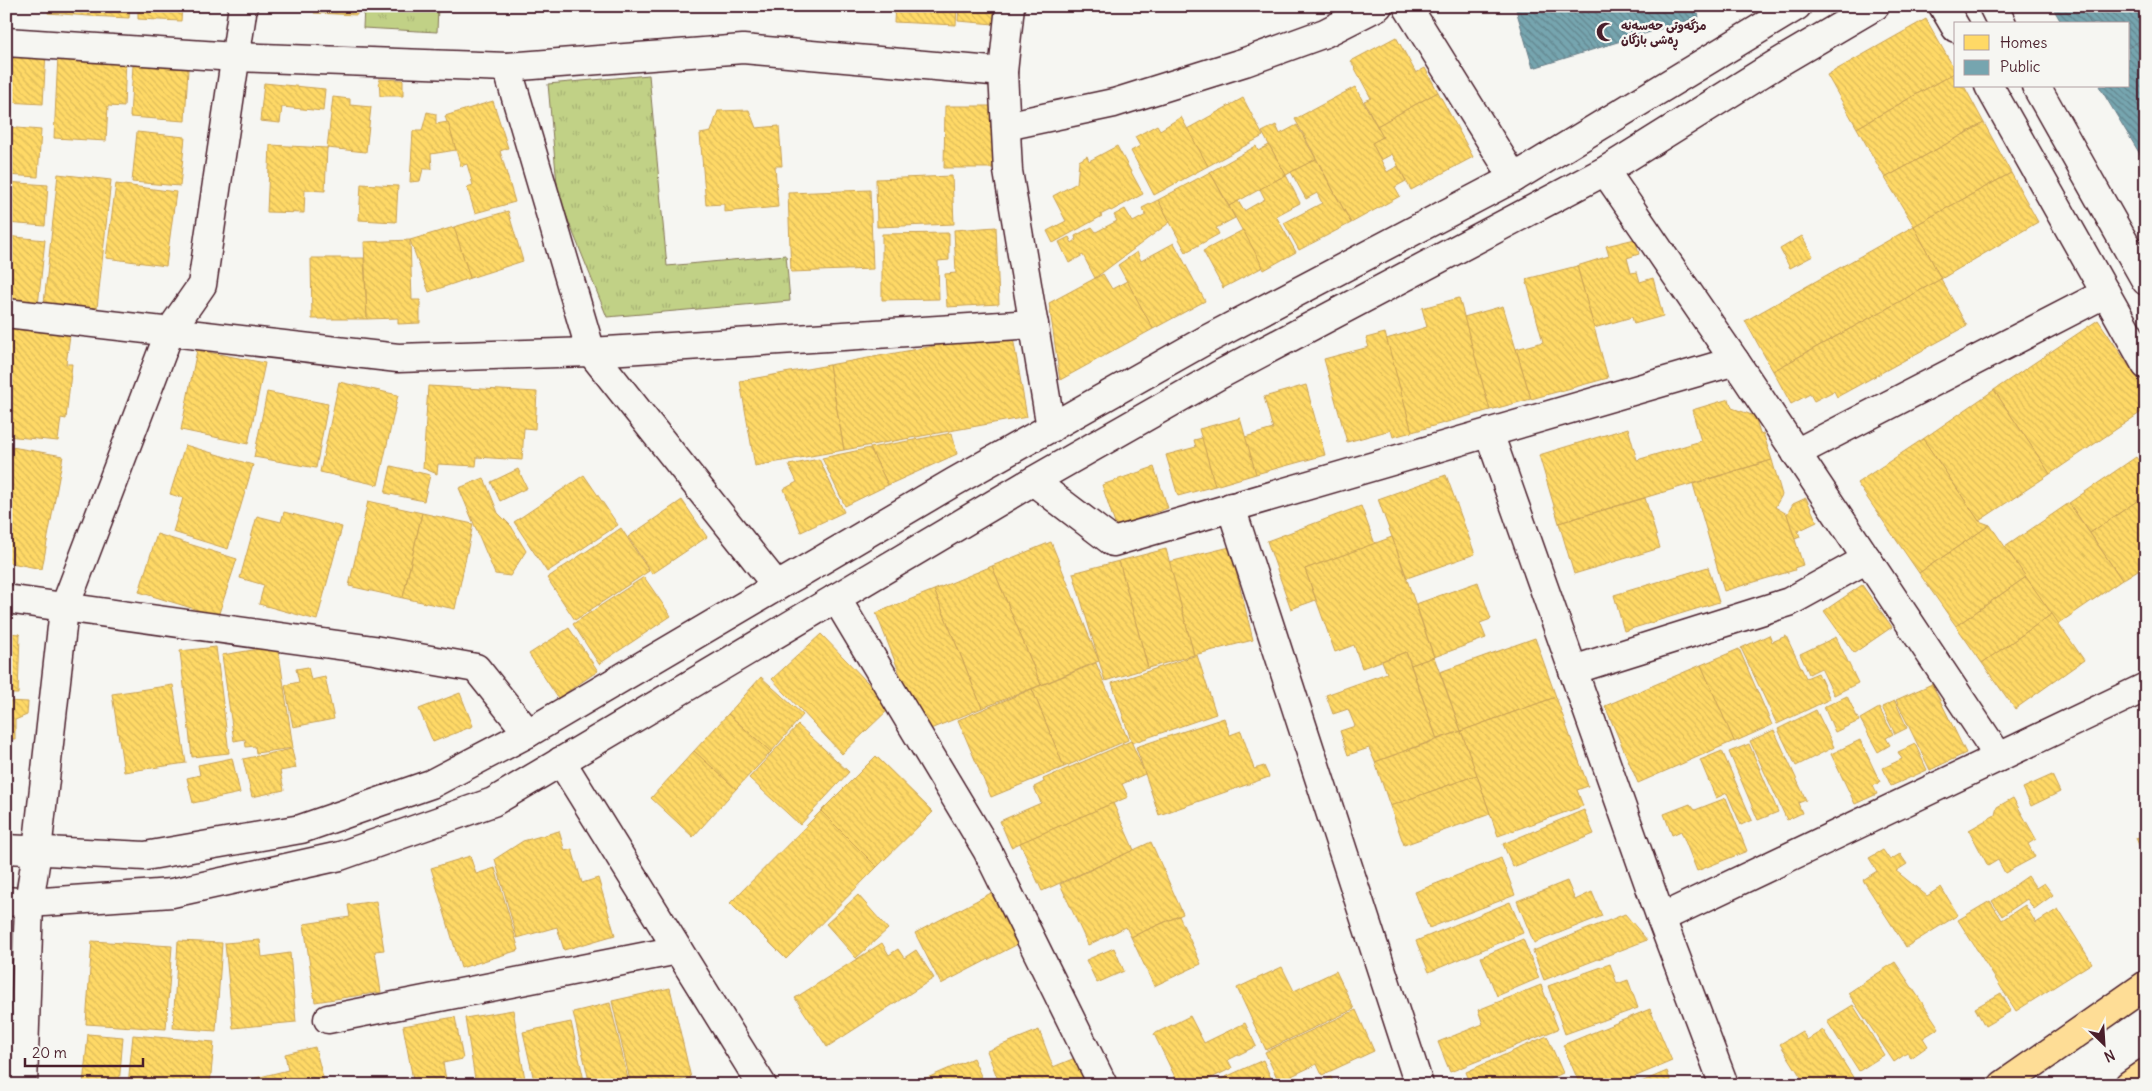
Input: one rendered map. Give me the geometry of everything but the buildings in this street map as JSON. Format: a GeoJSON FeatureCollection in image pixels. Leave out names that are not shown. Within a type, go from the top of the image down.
{"type":"FeatureCollection","features":[{"type":"Feature","properties":{"kind":"main road"},"geometry":{"type":"LineString","coordinates":[[2003,1085],[2146,985]]}},
{"type":"Feature","properties":{"kind":"main road"},"geometry":{"type":"LineString","coordinates":[[2129,1085],[2146,1073]]}},
{"type":"Feature","properties":{"kind":"street"},"geometry":{"type":"LineString","coordinates":[[23,1085],[17,902],[36,851],[64,608],[170,331],[202,285],[243,6]]}},
{"type":"Feature","properties":{"kind":"street"},"geometry":{"type":"LineString","coordinates":[[1010,6],[1004,72],[1008,171],[1051,428]]}},
{"type":"Feature","properties":{"kind":"street"},"geometry":{"type":"LineString","coordinates":[[1006,126],[1114,103],[1245,62],[1325,33],[1378,6]]}},
{"type":"Feature","properties":{"kind":"street"},"geometry":{"type":"LineString","coordinates":[[1408,6],[1514,178]]}},
{"type":"Feature","properties":{"kind":"street"},"geometry":{"type":"LineString","coordinates":[[6,849],[145,856],[301,829],[431,784],[528,733],[777,586],[1206,340],[1514,178],[1797,6]]}},
{"type":"Feature","properties":{"kind":"street"},"geometry":{"type":"LineString","coordinates":[[17,902],[172,893],[340,856],[493,802],[1033,481],[1219,375],[1605,172],[1778,63],[1875,6]]}},
{"type":"Feature","properties":{"kind":"street"},"geometry":{"type":"LineString","coordinates":[[1943,6],[1954,25]]}},
{"type":"Feature","properties":{"kind":"street"},"geometry":{"type":"LineString","coordinates":[[1993,6],[2001,22]]}},
{"type":"Feature","properties":{"kind":"street"},"geometry":{"type":"LineString","coordinates":[[6,42],[235,57],[507,67],[743,49],[1004,72]]}},
{"type":"Feature","properties":{"kind":"street"},"geometry":{"type":"LineString","coordinates":[[507,67],[591,352],[777,586]]}},
{"type":"Feature","properties":{"kind":"street"},"geometry":{"type":"LineString","coordinates":[[1990,88],[2146,365]]}},
{"type":"Feature","properties":{"kind":"street"},"geometry":{"type":"LineString","coordinates":[[2037,88],[2146,281]]}},
{"type":"Feature","properties":{"kind":"street"},"geometry":{"type":"LineString","coordinates":[[1605,172],[1735,361],[1999,757]]}},
{"type":"Feature","properties":{"kind":"street"},"geometry":{"type":"LineString","coordinates":[[1796,453],[2106,293]]}},
{"type":"Feature","properties":{"kind":"street"},"geometry":{"type":"LineString","coordinates":[[6,313],[398,358],[591,352],[1034,324]]}},
{"type":"Feature","properties":{"kind":"street"},"geometry":{"type":"LineString","coordinates":[[1033,481],[1114,542],[1735,361]]}},
{"type":"Feature","properties":{"kind":"street"},"geometry":{"type":"LineString","coordinates":[[1489,432],[1661,918],[1724,1085]]}},
{"type":"Feature","properties":{"kind":"street"},"geometry":{"type":"LineString","coordinates":[[1231,507],[1419,1085]]}},
{"type":"Feature","properties":{"kind":"street"},"geometry":{"type":"LineString","coordinates":[[1573,670],[1789,602],[1867,559]]}},
{"type":"Feature","properties":{"kind":"street"},"geometry":{"type":"LineString","coordinates":[[836,598],[987,850],[1103,1085]]}},
{"type":"Feature","properties":{"kind":"street"},"geometry":{"type":"LineString","coordinates":[[6,599],[374,650],[476,668],[528,733]]}},
{"type":"Feature","properties":{"kind":"street"},"geometry":{"type":"LineString","coordinates":[[1661,918],[2146,687]]}},
{"type":"Feature","properties":{"kind":"street"},"geometry":{"type":"LineString","coordinates":[[562,761],[762,1085]]}},
{"type":"Feature","properties":{"kind":"street"},"geometry":{"type":"LineString","coordinates":[[328,1019],[678,950]]}},
{"type":"Feature","properties":{"kind":"green space"},"geometry":{"type":"Polygon","coordinates":[[[364,6],[438,6],[437,32],[363,28],[364,6]]]}},
{"type":"Feature","properties":{"kind":"green space"},"geometry":{"type":"Polygon","coordinates":[[[649,75],[667,266],[786,255],[790,301],[607,317],[558,195],[548,84],[649,75]]]}},
{"type":"Feature","properties":{"kind":"place","name":"مزگەوتی حەسەنە ڕەشی بازگان"},"geometry":{"type":"Point","coordinates":[1606,32]}}]}
